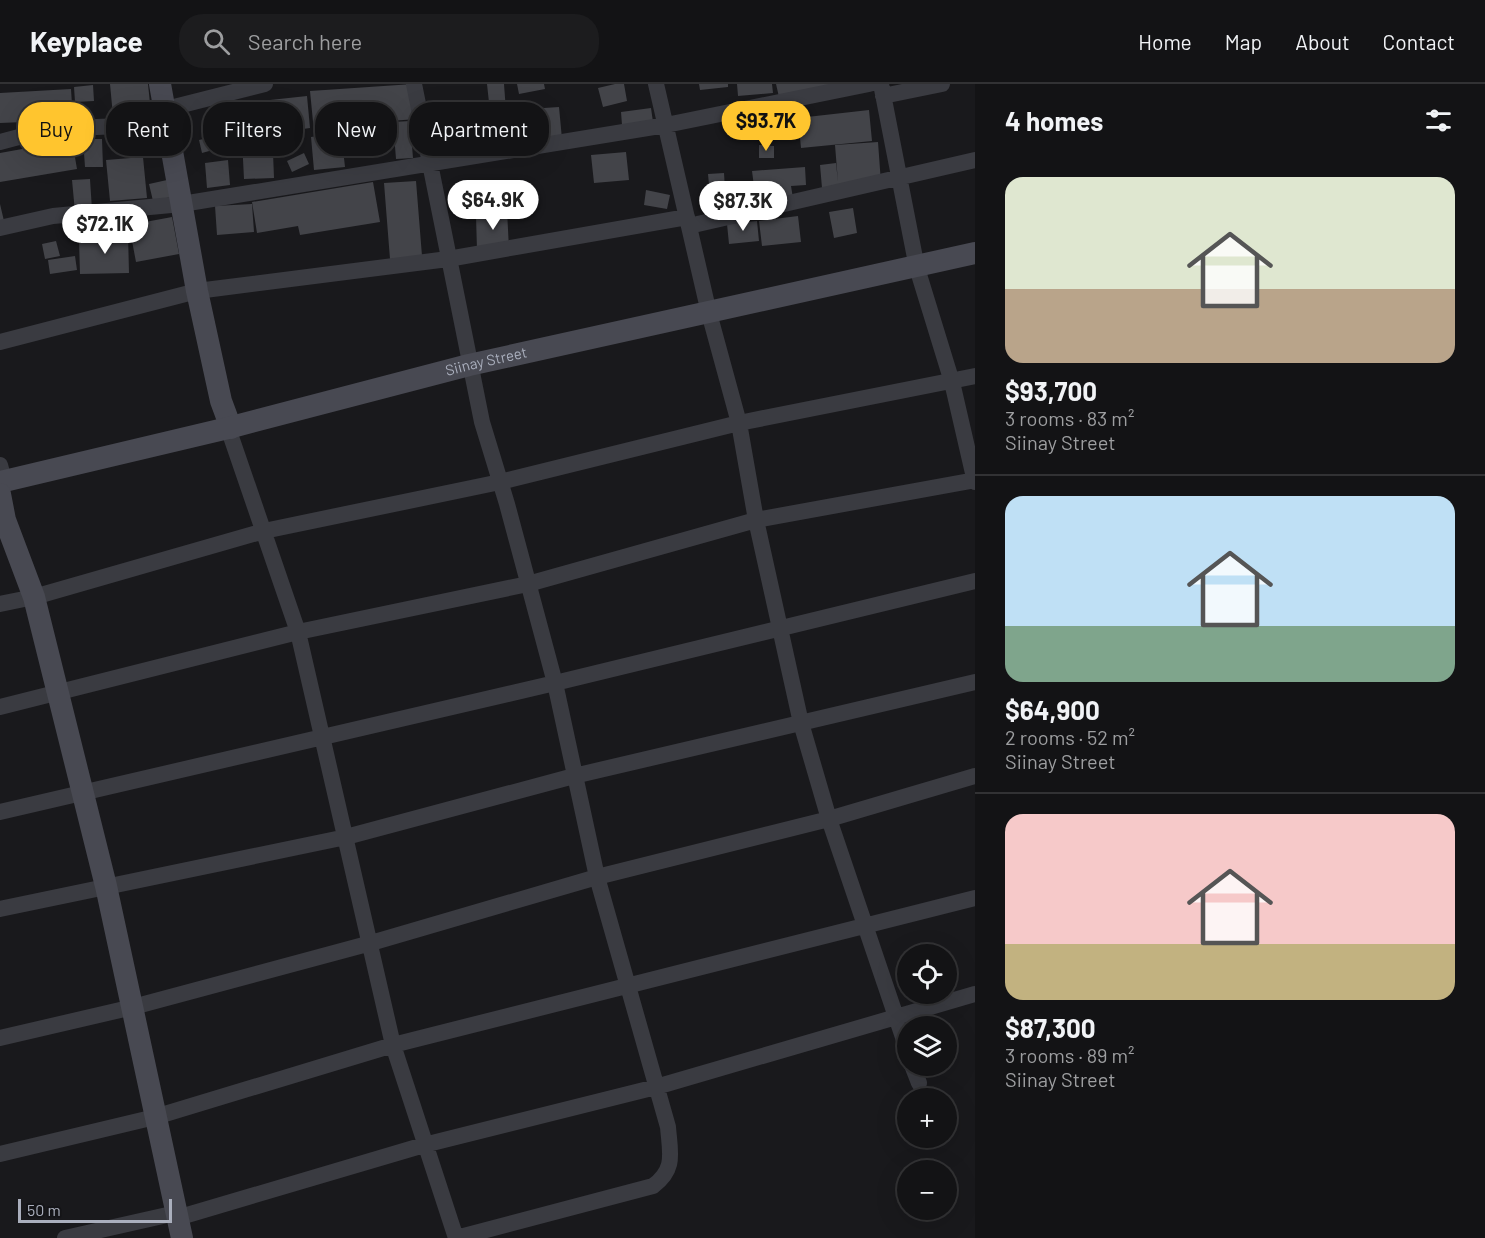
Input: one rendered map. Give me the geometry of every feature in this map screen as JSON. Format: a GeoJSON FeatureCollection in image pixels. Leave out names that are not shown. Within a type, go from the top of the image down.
{"type":"FeatureCollection","features":[{"type":"Feature","properties":{"kind":"street"},"geometry":{"type":"LineString","coordinates":[[160,84],[164,102]]}},
{"type":"Feature","properties":{"kind":"street"},"geometry":{"type":"LineString","coordinates":[[191,109],[266,84]]}},
{"type":"Feature","properties":{"kind":"street"},"geometry":{"type":"LineString","coordinates":[[174,156],[197,291],[221,401],[254,508],[298,632],[393,1045],[456,1238],[653,1186],[666,1176],[670,1161],[668,1127],[597,877],[555,684],[482,422],[414,84]]}},
{"type":"Feature","properties":{"kind":"street"},"geometry":{"type":"LineString","coordinates":[[656,84],[709,313],[739,423],[756,520],[801,723],[829,819],[897,1022]]}},
{"type":"Feature","properties":{"kind":"street"},"geometry":{"type":"LineString","coordinates":[[0,228],[53,216],[182,204],[666,125],[869,84]]}},
{"type":"Feature","properties":{"kind":"street"},"geometry":{"type":"LineString","coordinates":[[0,708],[298,632],[528,584],[756,520],[975,481],[952,382],[917,268],[882,90],[942,84]]}},
{"type":"Feature","properties":{"kind":"street"},"geometry":{"type":"LineString","coordinates":[[0,142],[49,129],[106,123]]}},
{"type":"Feature","properties":{"kind":"street"},"geometry":{"type":"LineString","coordinates":[[0,342],[197,291],[448,259],[688,222],[899,180],[975,160]]}},
{"type":"Feature","properties":{"kind":"street","name":"Siinay Street"},"geometry":{"type":"LineString","coordinates":[[1,480],[230,428],[469,365],[917,268],[975,253]]}},
{"type":"Feature","properties":{"kind":"street"},"geometry":{"type":"LineString","coordinates":[[0,604],[34,597],[264,531],[500,482],[739,423],[975,376]]}},
{"type":"Feature","properties":{"kind":"street"},"geometry":{"type":"LineString","coordinates":[[1,480],[5,520],[34,597],[106,886],[178,1223]]}},
{"type":"Feature","properties":{"kind":"street"},"geometry":{"type":"LineString","coordinates":[[0,812],[555,684],[975,581]]}},
{"type":"Feature","properties":{"kind":"street"},"geometry":{"type":"LineString","coordinates":[[0,909],[346,837],[574,776],[975,682]]}},
{"type":"Feature","properties":{"kind":"street"},"geometry":{"type":"LineString","coordinates":[[0,1038],[133,1006],[371,943],[597,877],[829,819],[975,776]]}},
{"type":"Feature","properties":{"kind":"street"},"geometry":{"type":"LineString","coordinates":[[0,1154],[154,1117],[393,1045],[975,898]]}},
{"type":"Feature","properties":{"kind":"street"},"geometry":{"type":"LineString","coordinates":[[65,1238],[178,1223],[424,1145],[656,1087],[975,994]]}},
{"type":"Feature","properties":{"kind":"street"},"geometry":{"type":"LineString","coordinates":[[916,1076],[919,1083]]}},
{"type":"Feature","properties":{"kind":"building"},"geometry":{"type":"Polygon","coordinates":[[[110,84],[148,84],[150,102],[112,102],[110,84]]]}},
{"type":"Feature","properties":{"kind":"building"},"geometry":{"type":"Polygon","coordinates":[[[413,84],[415,102],[409,102],[409,120],[397,121],[397,102],[315,102],[314,132],[310,91],[413,84]]]}},
{"type":"Feature","properties":{"kind":"building"},"geometry":{"type":"Polygon","coordinates":[[[487,84],[504,84],[505,102],[489,102],[487,84]]]}},
{"type":"Feature","properties":{"kind":"building"},"geometry":{"type":"Polygon","coordinates":[[[517,84],[544,84],[545,89],[519,94],[517,84]]]}},
{"type":"Feature","properties":{"kind":"building"},"geometry":{"type":"Polygon","coordinates":[[[624,84],[627,101],[603,107],[598,88],[624,84]]]}},
{"type":"Feature","properties":{"kind":"building"},"geometry":{"type":"Polygon","coordinates":[[[699,84],[728,84],[728,87],[700,90],[699,84]]]}},
{"type":"Feature","properties":{"kind":"building"},"geometry":{"type":"Polygon","coordinates":[[[737,84],[772,84],[773,93],[738,96],[737,84]]]}},
{"type":"Feature","properties":{"kind":"building"},"geometry":{"type":"Polygon","coordinates":[[[776,84],[837,84],[779,97],[776,84]]]}},
{"type":"Feature","properties":{"kind":"building"},"geometry":{"type":"Polygon","coordinates":[[[93,85],[94,101],[75,102],[74,87],[93,85]]]}},
{"type":"Feature","properties":{"kind":"building"},"geometry":{"type":"Polygon","coordinates":[[[71,89],[72,102],[18,102],[18,122],[0,123],[0,93],[71,89]]]}},
{"type":"Feature","properties":{"kind":"building"},"geometry":{"type":"Polygon","coordinates":[[[307,96],[310,128],[303,129],[303,102],[270,102],[270,100],[307,96]]]}},
{"type":"Feature","properties":{"kind":"building"},"geometry":{"type":"Polygon","coordinates":[[[559,107],[562,139],[549,140],[549,108],[559,107]]]}},
{"type":"Feature","properties":{"kind":"building"},"geometry":{"type":"Polygon","coordinates":[[[651,108],[653,122],[622,125],[621,112],[651,108]]]}},
{"type":"Feature","properties":{"kind":"building"},"geometry":{"type":"Polygon","coordinates":[[[869,110],[872,141],[801,148],[798,118],[869,110]]]}},
{"type":"Feature","properties":{"kind":"building"},"geometry":{"type":"Polygon","coordinates":[[[409,121],[409,156],[413,158],[396,159],[397,122],[409,121]]]}},
{"type":"Feature","properties":{"kind":"building"},"geometry":{"type":"Polygon","coordinates":[[[315,136],[315,156],[344,156],[345,167],[314,170],[311,137],[315,136]]]}},
{"type":"Feature","properties":{"kind":"building"},"geometry":{"type":"Polygon","coordinates":[[[94,139],[102,139],[103,167],[85,167],[84,156],[94,156],[94,139]]]}},
{"type":"Feature","properties":{"kind":"building"},"geometry":{"type":"Polygon","coordinates":[[[203,139],[202,153],[199,140],[203,139]]]}},
{"type":"Feature","properties":{"kind":"building"},"geometry":{"type":"Polygon","coordinates":[[[878,142],[881,183],[822,188],[820,165],[836,163],[838,182],[835,145],[878,142]]]}},
{"type":"Feature","properties":{"kind":"building"},"geometry":{"type":"Polygon","coordinates":[[[759,145],[774,146],[774,158],[759,158],[759,145]]]}},
{"type":"Feature","properties":{"kind":"building"},"geometry":{"type":"Polygon","coordinates":[[[18,150],[18,156],[75,156],[77,169],[0,182],[0,153],[18,150]]]}},
{"type":"Feature","properties":{"kind":"building"},"geometry":{"type":"Polygon","coordinates":[[[626,152],[629,180],[594,183],[591,155],[626,152]]]}},
{"type":"Feature","properties":{"kind":"building"},"geometry":{"type":"Polygon","coordinates":[[[303,153],[309,164],[292,172],[287,161],[303,156],[303,153]]]}},
{"type":"Feature","properties":{"kind":"building"},"geometry":{"type":"Polygon","coordinates":[[[243,156],[273,156],[274,178],[244,179],[243,156]]]}},
{"type":"Feature","properties":{"kind":"building"},"geometry":{"type":"Polygon","coordinates":[[[143,157],[147,198],[110,201],[106,160],[143,157]]]}},
{"type":"Feature","properties":{"kind":"building"},"geometry":{"type":"Polygon","coordinates":[[[228,160],[230,185],[207,188],[205,163],[228,160]]]}},
{"type":"Feature","properties":{"kind":"building"},"geometry":{"type":"Polygon","coordinates":[[[805,167],[806,185],[791,186],[793,198],[756,202],[752,171],[805,167]]]}},
{"type":"Feature","properties":{"kind":"building"},"geometry":{"type":"Polygon","coordinates":[[[724,173],[725,189],[740,188],[741,205],[711,207],[708,174],[724,173]]]}},
{"type":"Feature","properties":{"kind":"building"},"geometry":{"type":"Polygon","coordinates":[[[90,179],[92,210],[75,212],[72,180],[90,179]]]}},
{"type":"Feature","properties":{"kind":"building"},"geometry":{"type":"Polygon","coordinates":[[[167,180],[171,197],[153,201],[149,184],[167,180]]]}},
{"type":"Feature","properties":{"kind":"building"},"geometry":{"type":"Polygon","coordinates":[[[416,181],[422,256],[390,259],[384,183],[416,181]]]}},
{"type":"Feature","properties":{"kind":"building"},"geometry":{"type":"Polygon","coordinates":[[[373,182],[380,222],[300,235],[298,226],[257,233],[252,202],[373,182]]]}},
{"type":"Feature","properties":{"kind":"building"},"geometry":{"type":"Polygon","coordinates":[[[646,190],[670,195],[667,209],[644,205],[646,190]]]}},
{"type":"Feature","properties":{"kind":"building"},"geometry":{"type":"Polygon","coordinates":[[[455,194],[468,195],[467,209],[454,209],[455,194]]]}},
{"type":"Feature","properties":{"kind":"building"},"geometry":{"type":"Polygon","coordinates":[[[0,204],[4,221],[0,222],[0,204]]]}},
{"type":"Feature","properties":{"kind":"building"},"geometry":{"type":"Polygon","coordinates":[[[252,204],[254,232],[217,235],[215,206],[252,204]]]}},
{"type":"Feature","properties":{"kind":"building"},"geometry":{"type":"Polygon","coordinates":[[[853,208],[857,233],[834,238],[829,212],[853,208]]]}},
{"type":"Feature","properties":{"kind":"building"},"geometry":{"type":"Polygon","coordinates":[[[495,210],[507,210],[509,249],[477,250],[476,216],[495,215],[495,210]]]}},
{"type":"Feature","properties":{"kind":"building"},"geometry":{"type":"Polygon","coordinates":[[[798,216],[801,242],[762,246],[759,221],[798,216]]]}},
{"type":"Feature","properties":{"kind":"building"},"geometry":{"type":"Polygon","coordinates":[[[172,217],[179,254],[136,262],[129,225],[172,217]]]}},
{"type":"Feature","properties":{"kind":"building"},"geometry":{"type":"Polygon","coordinates":[[[757,221],[759,241],[729,244],[727,224],[757,221]]]}},
{"type":"Feature","properties":{"kind":"building"},"geometry":{"type":"Polygon","coordinates":[[[128,233],[129,273],[80,274],[79,240],[111,239],[111,234],[128,233]]]}},
{"type":"Feature","properties":{"kind":"building"},"geometry":{"type":"Polygon","coordinates":[[[56,241],[60,256],[45,259],[42,244],[56,241]]]}},
{"type":"Feature","properties":{"kind":"building"},"geometry":{"type":"Polygon","coordinates":[[[75,256],[77,270],[50,274],[48,260],[75,256]]]}}]}
